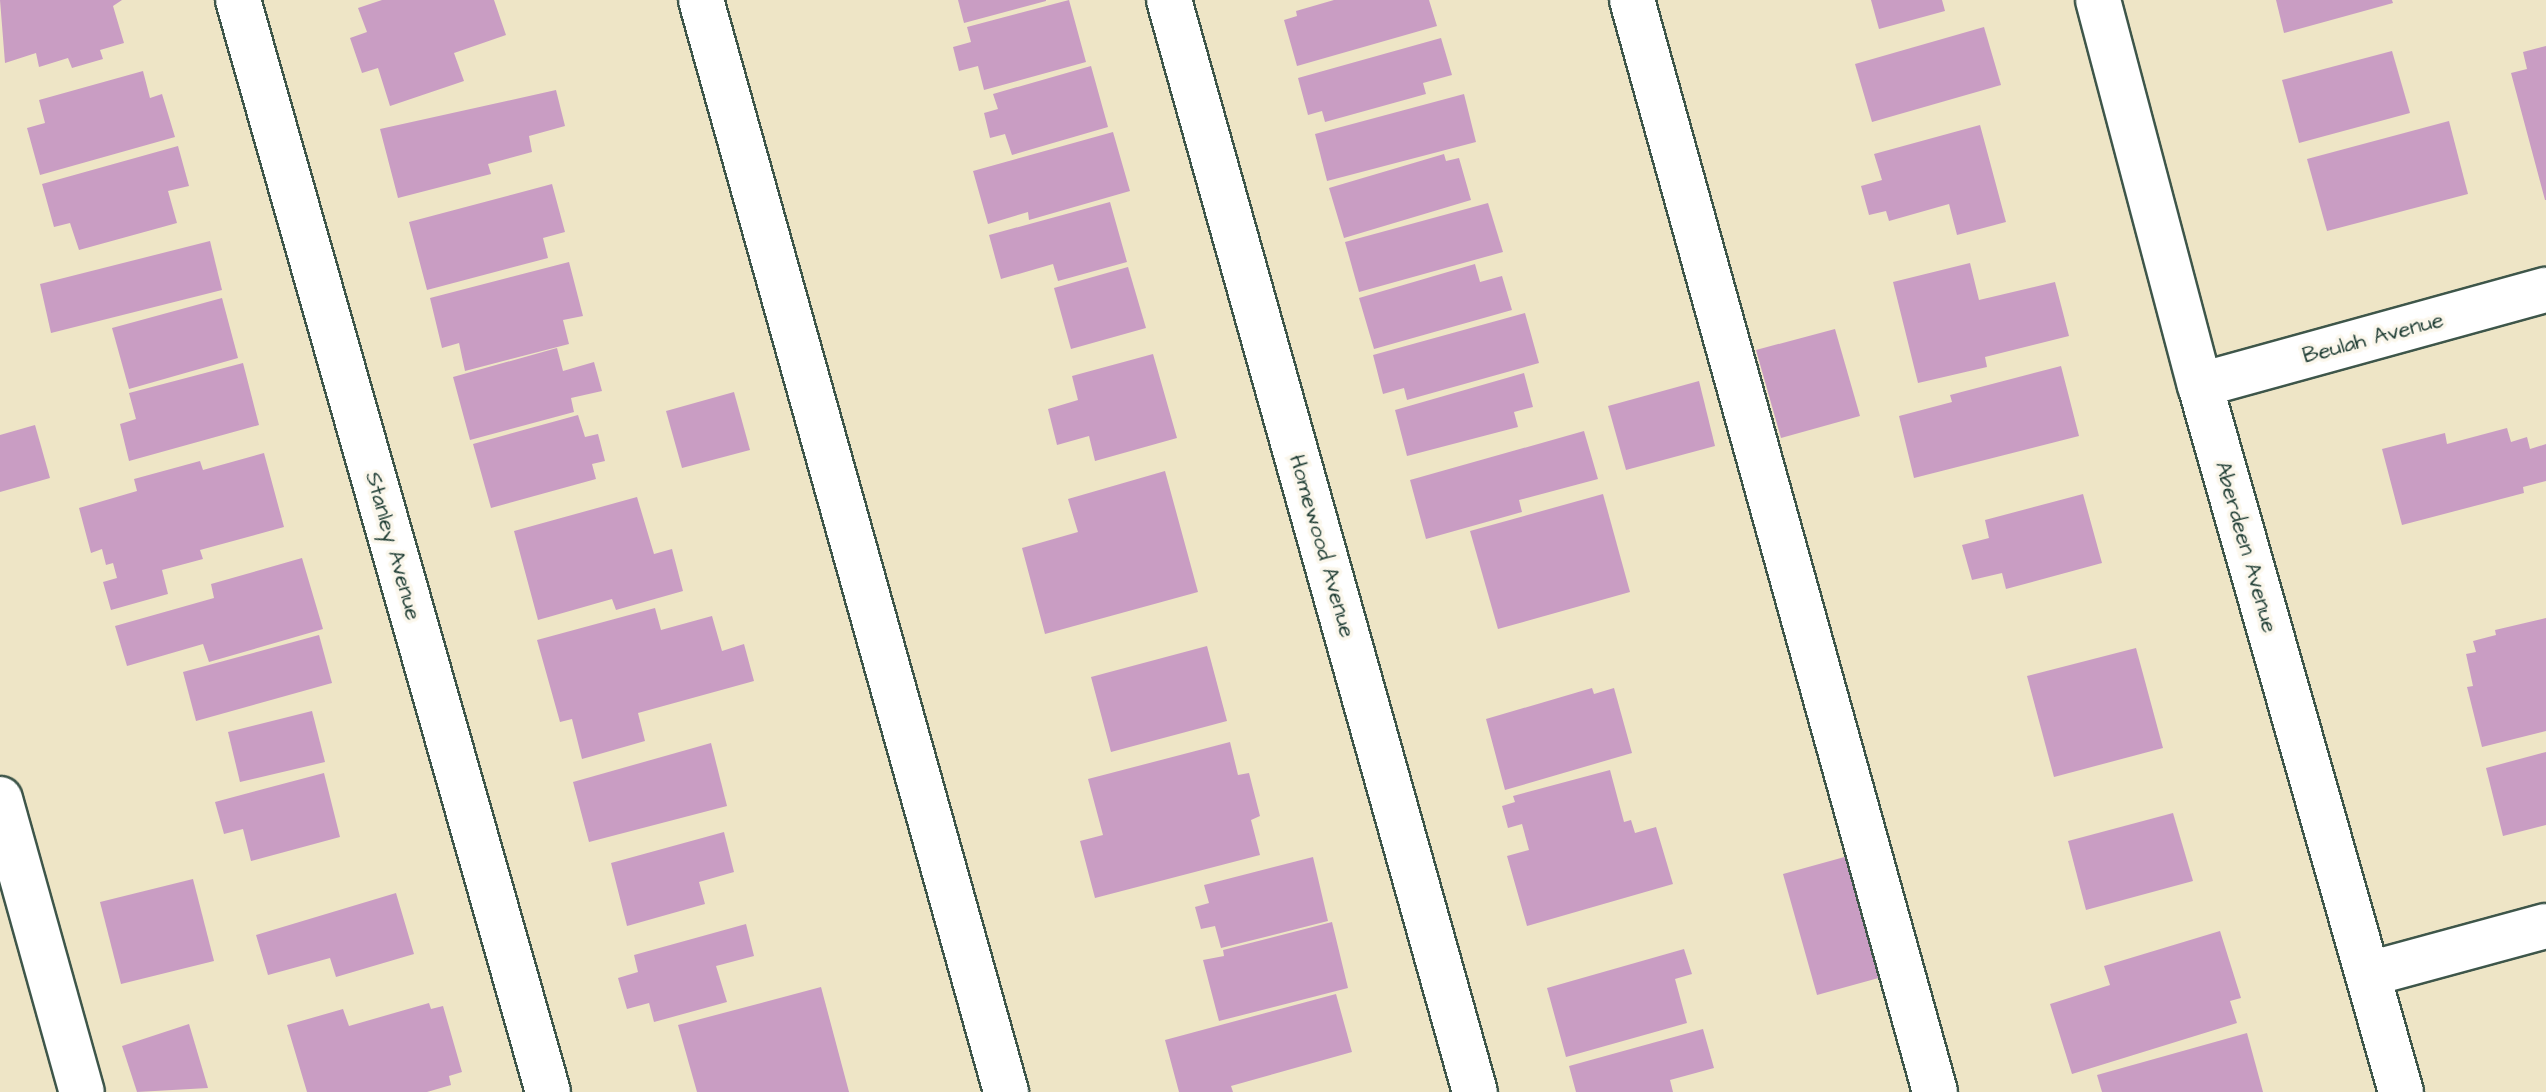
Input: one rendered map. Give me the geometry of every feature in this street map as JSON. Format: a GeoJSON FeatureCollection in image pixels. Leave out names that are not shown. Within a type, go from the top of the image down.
{"type":"FeatureCollection","features":[{"type":"Feature","properties":{"kind":"street","name":"Stanley Avenue"},"geometry":{"type":"LineString","coordinates":[[238,0],[548,1092]]}},
{"type":"Feature","properties":{"kind":"street"},"geometry":{"type":"LineString","coordinates":[[701,0],[1006,1092]]}},
{"type":"Feature","properties":{"kind":"street","name":"Homewood Avenue"},"geometry":{"type":"LineString","coordinates":[[1169,0],[1475,1092]]}},
{"type":"Feature","properties":{"kind":"street"},"geometry":{"type":"LineString","coordinates":[[1632,0],[1935,1092]]}},
{"type":"Feature","properties":{"kind":"street","name":"Aberdeen Avenue"},"geometry":{"type":"LineString","coordinates":[[2098,0],[2200,385],[2401,1092]]}},
{"type":"Feature","properties":{"kind":"street","name":"Beulah Avenue"},"geometry":{"type":"LineString","coordinates":[[2200,385],[2546,290]]}},
{"type":"Feature","properties":{"kind":"street"},"geometry":{"type":"LineString","coordinates":[[0,799],[82,1092]]}},
{"type":"Feature","properties":{"kind":"street"},"geometry":{"type":"LineString","coordinates":[[2369,974],[2546,926]]}},
{"type":"Feature","properties":{"kind":"building"},"geometry":{"type":"Polygon","coordinates":[[[0,0],[122,0],[113,6],[124,43],[100,50],[103,59],[72,68],[68,58],[39,67],[36,53],[5,63],[0,0]]]}},
{"type":"Feature","properties":{"kind":"building"},"geometry":{"type":"Polygon","coordinates":[[[382,0],[494,0],[506,35],[454,53],[464,81],[390,106],[378,68],[362,73],[350,38],[367,32],[358,8],[382,0]]]}},
{"type":"Feature","properties":{"kind":"building"},"geometry":{"type":"Polygon","coordinates":[[[958,0],[1046,0],[1046,1],[964,23],[958,0]]]}},
{"type":"Feature","properties":{"kind":"building"},"geometry":{"type":"Polygon","coordinates":[[[1069,0],[1086,62],[984,90],[978,66],[959,71],[953,47],[971,42],[967,27],[1069,0]]]}},
{"type":"Feature","properties":{"kind":"building"},"geometry":{"type":"Polygon","coordinates":[[[1334,0],[1429,0],[1437,26],[1297,66],[1284,20],[1297,16],[1296,11],[1334,0]]]}},
{"type":"Feature","properties":{"kind":"building"},"geometry":{"type":"Polygon","coordinates":[[[1871,0],[1942,0],[1945,11],[1879,29],[1871,0]]]}},
{"type":"Feature","properties":{"kind":"building"},"geometry":{"type":"Polygon","coordinates":[[[2276,0],[2392,0],[2393,3],[2284,33],[2276,0]]]}},
{"type":"Feature","properties":{"kind":"building"},"geometry":{"type":"Polygon","coordinates":[[[1984,27],[2001,85],[1872,122],[1855,64],[1984,27]]]}},
{"type":"Feature","properties":{"kind":"building"},"geometry":{"type":"Polygon","coordinates":[[[1441,38],[1452,75],[1423,83],[1426,94],[1325,122],[1322,111],[1308,115],[1298,78],[1441,38]]]}},
{"type":"Feature","properties":{"kind":"building"},"geometry":{"type":"Polygon","coordinates":[[[2546,46],[2545,200],[2511,73],[2527,69],[2523,52],[2546,46]]]}},
{"type":"Feature","properties":{"kind":"building"},"geometry":{"type":"Polygon","coordinates":[[[2392,51],[2410,113],[2299,143],[2282,80],[2392,51]]]}},
{"type":"Feature","properties":{"kind":"building"},"geometry":{"type":"Polygon","coordinates":[[[1091,66],[1108,127],[1012,155],[1005,134],[990,138],[984,113],[998,109],[993,94],[1091,66]]]}},
{"type":"Feature","properties":{"kind":"building"},"geometry":{"type":"Polygon","coordinates":[[[143,71],[150,98],[162,94],[175,137],[40,175],[27,128],[45,123],[39,100],[143,71]]]}},
{"type":"Feature","properties":{"kind":"building"},"geometry":{"type":"Polygon","coordinates":[[[556,90],[565,126],[529,136],[532,152],[488,164],[491,174],[398,198],[380,129],[556,90]]]}},
{"type":"Feature","properties":{"kind":"building"},"geometry":{"type":"Polygon","coordinates":[[[1464,94],[1476,142],[1327,181],[1315,134],[1464,94]]]}},
{"type":"Feature","properties":{"kind":"building"},"geometry":{"type":"Polygon","coordinates":[[[2449,121],[2468,194],[2327,231],[2307,159],[2449,121]]]}},
{"type":"Feature","properties":{"kind":"building"},"geometry":{"type":"Polygon","coordinates":[[[1980,125],[2006,222],[1957,235],[1949,204],[1889,221],[1886,211],[1869,215],[1861,186],[1882,180],[1874,154],[1980,125]]]}},
{"type":"Feature","properties":{"kind":"building"},"geometry":{"type":"Polygon","coordinates":[[[1113,132],[1130,191],[1029,220],[1028,212],[988,224],[973,171],[1113,132]]]}},
{"type":"Feature","properties":{"kind":"building"},"geometry":{"type":"Polygon","coordinates":[[[178,146],[189,186],[168,191],[177,223],[79,250],[70,223],[54,227],[42,184],[178,146]]]}},
{"type":"Feature","properties":{"kind":"building"},"geometry":{"type":"Polygon","coordinates":[[[1444,154],[1446,161],[1459,158],[1471,200],[1344,238],[1329,188],[1444,154]]]}},
{"type":"Feature","properties":{"kind":"building"},"geometry":{"type":"Polygon","coordinates":[[[552,184],[565,232],[543,238],[548,258],[427,290],[409,222],[552,184]]]}},
{"type":"Feature","properties":{"kind":"building"},"geometry":{"type":"Polygon","coordinates":[[[1110,202],[1127,262],[1058,281],[1053,264],[1001,279],[989,235],[1110,202]]]}},
{"type":"Feature","properties":{"kind":"building"},"geometry":{"type":"Polygon","coordinates":[[[1488,203],[1503,252],[1359,292],[1345,242],[1488,203]]]}},
{"type":"Feature","properties":{"kind":"building"},"geometry":{"type":"Polygon","coordinates":[[[210,241],[222,290],[51,333],[40,284],[210,241]]]}},
{"type":"Feature","properties":{"kind":"building"},"geometry":{"type":"Polygon","coordinates":[[[569,262],[583,316],[563,320],[569,344],[465,371],[459,343],[442,348],[430,298],[569,262]]]}},
{"type":"Feature","properties":{"kind":"building"},"geometry":{"type":"Polygon","coordinates":[[[1970,263],[1979,300],[2055,282],[2069,336],[1985,357],[1987,367],[1918,383],[1893,282],[1970,263]]]}},
{"type":"Feature","properties":{"kind":"building"},"geometry":{"type":"Polygon","coordinates":[[[1475,264],[1480,282],[1502,276],[1512,310],[1374,349],[1359,298],[1475,264]]]}},
{"type":"Feature","properties":{"kind":"building"},"geometry":{"type":"Polygon","coordinates":[[[1128,267],[1146,328],[1071,349],[1054,288],[1128,267]]]}},
{"type":"Feature","properties":{"kind":"building"},"geometry":{"type":"Polygon","coordinates":[[[222,298],[238,358],[129,389],[112,328],[222,298]]]}},
{"type":"Feature","properties":{"kind":"building"},"geometry":{"type":"Polygon","coordinates":[[[1525,313],[1539,363],[1407,400],[1404,388],[1383,394],[1373,355],[1525,313]]]}},
{"type":"Feature","properties":{"kind":"building"},"geometry":{"type":"Polygon","coordinates":[[[1835,329],[1860,416],[1781,438],[1756,350],[1835,329]]]}},
{"type":"Feature","properties":{"kind":"building"},"geometry":{"type":"Polygon","coordinates":[[[557,348],[563,371],[594,362],[602,391],[571,398],[574,412],[470,440],[453,377],[557,348]]]}},
{"type":"Feature","properties":{"kind":"building"},"geometry":{"type":"Polygon","coordinates":[[[1153,354],[1177,438],[1095,461],[1089,436],[1057,445],[1048,409],[1078,400],[1072,376],[1153,354]]]}},
{"type":"Feature","properties":{"kind":"building"},"geometry":{"type":"Polygon","coordinates":[[[243,363],[259,425],[129,461],[120,424],[136,419],[129,393],[243,363]]]}},
{"type":"Feature","properties":{"kind":"building"},"geometry":{"type":"Polygon","coordinates":[[[2061,366],[2079,436],[1914,478],[1899,416],[1952,402],[1950,395],[2061,366]]]}},
{"type":"Feature","properties":{"kind":"building"},"geometry":{"type":"Polygon","coordinates":[[[1524,373],[1533,407],[1514,412],[1518,427],[1407,456],[1395,410],[1524,373]]]}},
{"type":"Feature","properties":{"kind":"building"},"geometry":{"type":"Polygon","coordinates":[[[1699,381],[1715,446],[1626,470],[1608,406],[1699,381]]]}},
{"type":"Feature","properties":{"kind":"building"},"geometry":{"type":"Polygon","coordinates":[[[734,392],[750,450],[682,468],[666,411],[734,392]]]}},
{"type":"Feature","properties":{"kind":"building"},"geometry":{"type":"Polygon","coordinates":[[[578,415],[585,437],[598,434],[605,461],[592,464],[596,479],[491,508],[473,444],[578,415]]]}},
{"type":"Feature","properties":{"kind":"building"},"geometry":{"type":"Polygon","coordinates":[[[35,425],[50,478],[0,492],[0,435],[35,425]]]}},
{"type":"Feature","properties":{"kind":"building"},"geometry":{"type":"Polygon","coordinates":[[[2507,428],[2511,442],[2527,437],[2530,449],[2546,444],[2546,481],[2523,487],[2524,493],[2402,525],[2382,449],[2445,433],[2447,444],[2507,428]]]}},
{"type":"Feature","properties":{"kind":"building"},"geometry":{"type":"Polygon","coordinates":[[[1584,431],[1598,479],[1519,500],[1522,512],[1426,539],[1410,480],[1584,431]]]}},
{"type":"Feature","properties":{"kind":"building"},"geometry":{"type":"Polygon","coordinates":[[[264,453],[284,527],[200,550],[203,559],[162,570],[168,594],[111,610],[103,582],[117,578],[113,563],[106,565],[102,549],[91,553],[79,508],[137,491],[134,479],[200,461],[203,470],[264,453]]]}},
{"type":"Feature","properties":{"kind":"building"},"geometry":{"type":"Polygon","coordinates":[[[1165,471],[1198,592],[1045,634],[1022,548],[1078,532],[1068,499],[1165,471]]]}},
{"type":"Feature","properties":{"kind":"building"},"geometry":{"type":"Polygon","coordinates":[[[1603,494],[1630,592],[1498,629],[1470,531],[1603,494]]]}},
{"type":"Feature","properties":{"kind":"building"},"geometry":{"type":"Polygon","coordinates":[[[2083,494],[2102,563],[2006,589],[2002,573],[1972,580],[1962,545],[1989,538],[1985,520],[2083,494]]]}},
{"type":"Feature","properties":{"kind":"building"},"geometry":{"type":"Polygon","coordinates":[[[637,497],[654,554],[672,549],[683,591],[616,610],[612,599],[538,620],[514,531],[637,497]]]}},
{"type":"Feature","properties":{"kind":"building"},"geometry":{"type":"Polygon","coordinates":[[[302,558],[323,629],[209,662],[203,644],[127,666],[115,626],[214,598],[211,584],[302,558]]]}},
{"type":"Feature","properties":{"kind":"building"},"geometry":{"type":"Polygon","coordinates":[[[655,608],[661,630],[712,616],[722,651],[744,644],[754,681],[638,713],[645,741],[582,759],[572,719],[560,722],[537,640],[655,608]]]}},
{"type":"Feature","properties":{"kind":"building"},"geometry":{"type":"Polygon","coordinates":[[[2546,618],[2546,731],[2482,747],[2467,687],[2473,686],[2466,654],[2476,652],[2473,641],[2496,635],[2495,630],[2546,618]]]}},
{"type":"Feature","properties":{"kind":"building"},"geometry":{"type":"Polygon","coordinates":[[[319,635],[332,683],[196,721],[183,672],[319,635]]]}},
{"type":"Feature","properties":{"kind":"building"},"geometry":{"type":"Polygon","coordinates":[[[1207,646],[1227,721],[1111,752],[1091,677],[1207,646]]]}},
{"type":"Feature","properties":{"kind":"building"},"geometry":{"type":"Polygon","coordinates":[[[2136,648],[2163,748],[2054,777],[2027,676],[2136,648]]]}},
{"type":"Feature","properties":{"kind":"building"},"geometry":{"type":"Polygon","coordinates":[[[1592,688],[1594,694],[1614,688],[1632,753],[1505,790],[1486,719],[1592,688]]]}},
{"type":"Feature","properties":{"kind":"building"},"geometry":{"type":"Polygon","coordinates":[[[312,711],[325,762],[240,782],[228,732],[312,711]]]}},
{"type":"Feature","properties":{"kind":"building"},"geometry":{"type":"Polygon","coordinates":[[[1230,742],[1238,775],[1249,773],[1260,816],[1251,820],[1260,855],[1095,898],[1080,841],[1103,835],[1088,779],[1230,742]]]}},
{"type":"Feature","properties":{"kind":"building"},"geometry":{"type":"Polygon","coordinates":[[[711,743],[727,806],[589,842],[573,782],[711,743]]]}},
{"type":"Feature","properties":{"kind":"building"},"geometry":{"type":"Polygon","coordinates":[[[2546,752],[2546,825],[2503,836],[2486,768],[2546,752]]]}},
{"type":"Feature","properties":{"kind":"building"},"geometry":{"type":"Polygon","coordinates":[[[1610,770],[1624,822],[1631,820],[1635,833],[1656,827],[1673,884],[1527,926],[1507,856],[1529,850],[1522,824],[1508,828],[1502,806],[1515,802],[1513,796],[1610,770]]]}},
{"type":"Feature","properties":{"kind":"building"},"geometry":{"type":"Polygon","coordinates":[[[324,773],[340,837],[251,861],[243,829],[224,834],[215,802],[324,773]]]}},
{"type":"Feature","properties":{"kind":"building"},"geometry":{"type":"Polygon","coordinates":[[[2173,813],[2193,881],[2086,910],[2068,841],[2173,813]]]}},
{"type":"Feature","properties":{"kind":"building"},"geometry":{"type":"Polygon","coordinates":[[[724,832],[734,872],[699,882],[705,904],[627,926],[611,863],[724,832]]]}},
{"type":"Feature","properties":{"kind":"building"},"geometry":{"type":"Polygon","coordinates":[[[1859,853],[1893,974],[1817,995],[1783,874],[1859,853]]]}},
{"type":"Feature","properties":{"kind":"building"},"geometry":{"type":"Polygon","coordinates":[[[1313,857],[1328,921],[1221,948],[1215,926],[1201,929],[1195,907],[1209,903],[1204,885],[1313,857]]]}},
{"type":"Feature","properties":{"kind":"building"},"geometry":{"type":"Polygon","coordinates":[[[193,879],[214,961],[121,984],[100,902],[193,879]]]}},
{"type":"Feature","properties":{"kind":"building"},"geometry":{"type":"Polygon","coordinates":[[[396,893],[414,954],[336,977],[330,958],[268,975],[256,935],[396,893]]]}},
{"type":"Feature","properties":{"kind":"building"},"geometry":{"type":"Polygon","coordinates":[[[1332,922],[1348,988],[1219,1021],[1203,960],[1224,956],[1223,950],[1332,922]]]}},
{"type":"Feature","properties":{"kind":"building"},"geometry":{"type":"Polygon","coordinates":[[[746,924],[754,956],[716,966],[727,1002],[654,1022],[649,1003],[627,1009],[618,978],[638,972],[634,955],[746,924]]]}},
{"type":"Feature","properties":{"kind":"building"},"geometry":{"type":"Polygon","coordinates":[[[2220,931],[2241,998],[2230,1001],[2237,1023],[2072,1074],[2050,1004],[2110,985],[2104,966],[2220,931]]]}},
{"type":"Feature","properties":{"kind":"building"},"geometry":{"type":"Polygon","coordinates":[[[1684,949],[1692,974],[1675,979],[1687,1023],[1566,1057],[1547,988],[1684,949]]]}},
{"type":"Feature","properties":{"kind":"building"},"geometry":{"type":"Polygon","coordinates":[[[821,987],[849,1092],[697,1092],[678,1025],[821,987]]]}},
{"type":"Feature","properties":{"kind":"building"},"geometry":{"type":"Polygon","coordinates":[[[1336,994],[1352,1052],[1231,1086],[1233,1092],[1179,1092],[1165,1040],[1336,994]]]}},
{"type":"Feature","properties":{"kind":"building"},"geometry":{"type":"Polygon","coordinates":[[[429,1003],[431,1009],[443,1006],[462,1072],[449,1076],[451,1085],[427,1092],[307,1092],[287,1025],[343,1009],[349,1026],[429,1003]]]}},
{"type":"Feature","properties":{"kind":"building"},"geometry":{"type":"Polygon","coordinates":[[[189,1024],[208,1088],[137,1092],[122,1046],[189,1024]]]}},
{"type":"Feature","properties":{"kind":"building"},"geometry":{"type":"Polygon","coordinates":[[[1703,1029],[1714,1068],[1670,1080],[1673,1092],[1576,1092],[1569,1066],[1703,1029]]]}},
{"type":"Feature","properties":{"kind":"building"},"geometry":{"type":"Polygon","coordinates":[[[2247,1033],[2263,1092],[2102,1092],[2097,1075],[2247,1033]]]}}]}
